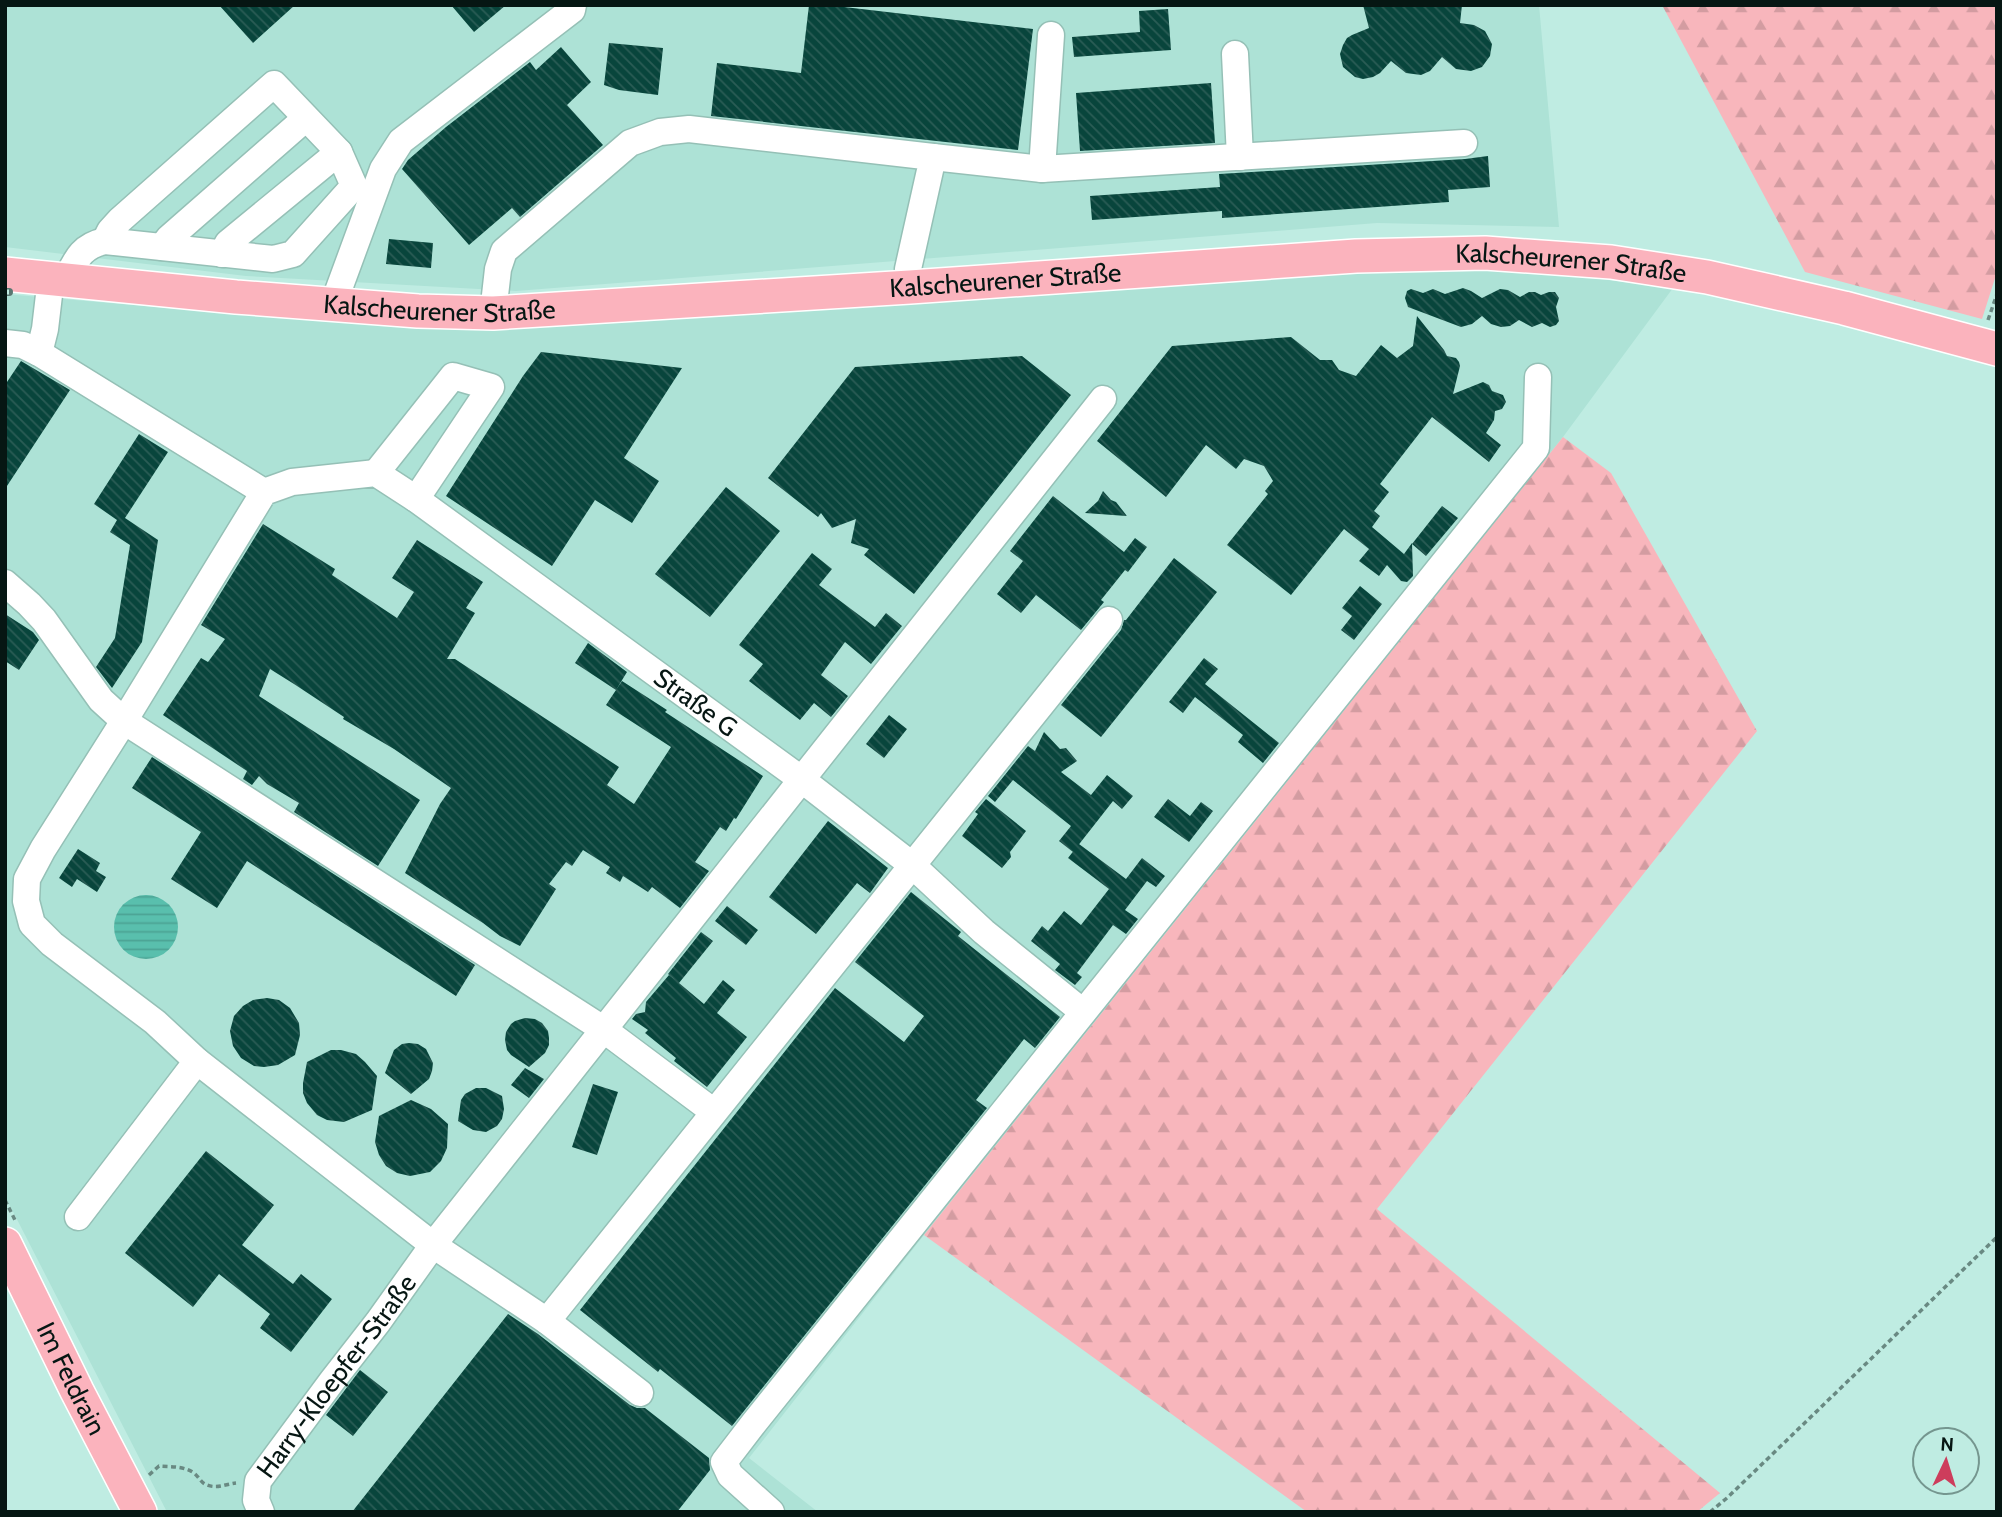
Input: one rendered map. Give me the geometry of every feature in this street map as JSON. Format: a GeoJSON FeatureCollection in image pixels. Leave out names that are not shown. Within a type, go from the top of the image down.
{"type":"FeatureCollection","features":[{"type":"Feature","properties":{"kind":"main road","name":"Kalscheurener Straße"},"geometry":{"type":"LineString","coordinates":[[5,274],[208,295],[418,311],[493,313],[1356,256],[1485,253],[1611,262],[1707,277],[1844,308],[1997,349]]}},
{"type":"Feature","properties":{"kind":"main road","name":"Im Feldrain"},"geometry":{"type":"LineString","coordinates":[[11,1234],[77,1391],[140,1512]]}},
{"type":"Feature","properties":{"kind":"lane"},"geometry":{"type":"LineString","coordinates":[[332,304],[383,169],[401,141],[572,10],[573,5]]}},
{"type":"Feature","properties":{"kind":"lane"},"geometry":{"type":"LineString","coordinates":[[1042,169],[1051,35]]}},
{"type":"Feature","properties":{"kind":"lane"},"geometry":{"type":"LineString","coordinates":[[1235,54],[1240,157]]}},
{"type":"Feature","properties":{"kind":"lane"},"geometry":{"type":"LineString","coordinates":[[39,353],[59,279],[84,250],[94,243],[105,241],[273,259],[293,254],[354,186],[339,152],[274,84],[120,220],[105,241]]}},
{"type":"Feature","properties":{"kind":"lane"},"geometry":{"type":"LineString","coordinates":[[162,247],[306,118]]}},
{"type":"Feature","properties":{"kind":"lane"},"geometry":{"type":"LineString","coordinates":[[493,313],[498,270],[504,251],[630,143],[660,132],[689,129],[1042,169],[1464,143]]}},
{"type":"Feature","properties":{"kind":"lane"},"geometry":{"type":"LineString","coordinates":[[222,254],[228,243],[339,152]]}},
{"type":"Feature","properties":{"kind":"lane"},"geometry":{"type":"LineString","coordinates":[[911,287],[908,268],[933,157]]}},
{"type":"Feature","properties":{"kind":"lane"},"geometry":{"type":"LineString","coordinates":[[5,343],[23,345],[39,353],[270,490]]}},
{"type":"Feature","properties":{"kind":"lane"},"geometry":{"type":"LineString","coordinates":[[416,499],[491,387],[453,376],[376,473],[292,482],[270,490],[43,849],[27,879],[26,901],[32,924],[52,944],[155,1022],[197,1061],[433,1245],[547,1321],[640,1393]]}},
{"type":"Feature","properties":{"kind":"lane"},"geometry":{"type":"LineString","coordinates":[[771,1512],[730,1475],[724,1462],[1536,448],[1538,377]]}},
{"type":"Feature","properties":{"kind":"lane","name":"Harry-Kloepfer-Straße"},"geometry":{"type":"LineString","coordinates":[[261,1512],[256,1500],[258,1481],[433,1245],[1103,399]]}},
{"type":"Feature","properties":{"kind":"lane","name":"Straße G"},"geometry":{"type":"LineString","coordinates":[[376,473],[416,499],[801,779],[912,865],[984,932],[1083,1012]]}},
{"type":"Feature","properties":{"kind":"lane"},"geometry":{"type":"LineString","coordinates":[[5,583],[44,620],[101,701],[124,721],[603,1029],[714,1112]]}},
{"type":"Feature","properties":{"kind":"lane"},"geometry":{"type":"LineString","coordinates":[[547,1321],[1109,620]]}},
{"type":"Feature","properties":{"kind":"lane"},"geometry":{"type":"LineString","coordinates":[[78,1217],[197,1061]]}},
{"type":"Feature","properties":{"kind":"path"},"geometry":{"type":"LineString","coordinates":[[5,1200],[11,1234]]}},
{"type":"Feature","properties":{"kind":"path"},"geometry":{"type":"LineString","coordinates":[[1710,1512],[1997,1237]]}},
{"type":"Feature","properties":{"kind":"path"},"geometry":{"type":"LineString","coordinates":[[146,1477],[159,1466],[180,1467],[191,1471],[203,1484],[209,1486],[258,1481]]}},
{"type":"Feature","properties":{"kind":"shaded area"},"geometry":{"type":"Polygon","coordinates":[[[5,5],[1539,5],[1559,227],[1377,223],[516,291],[246,276],[5,247],[5,5]]]}},
{"type":"Feature","properties":{"kind":"shaded area"},"geometry":{"type":"Polygon","coordinates":[[[1509,268],[1673,288],[1563,437],[924,1235],[749,1458],[818,1512],[167,1512],[5,1196],[5,294],[331,322],[614,321],[1344,269],[1509,268]]]}},
{"type":"Feature","properties":{"kind":"shaded area"},"geometry":{"type":"Polygon","coordinates":[[[146,895],[164,901],[172,909],[178,927],[172,945],[164,953],[146,959],[128,953],[120,945],[114,927],[120,909],[128,901],[146,895]]]}},
{"type":"Feature","properties":{"kind":"green space"},"geometry":{"type":"Polygon","coordinates":[[[1662,5],[1997,5],[1997,272],[1982,319],[1805,272],[1662,5]]]}},
{"type":"Feature","properties":{"kind":"green space"},"geometry":{"type":"Polygon","coordinates":[[[1563,437],[1611,473],[1757,731],[1377,1209],[1720,1493],[1697,1512],[1307,1512],[924,1235],[1563,437]]]}},
{"type":"Feature","properties":{"kind":"building"},"geometry":{"type":"Polygon","coordinates":[[[219,5],[295,5],[253,43],[219,5]]]}},
{"type":"Feature","properties":{"kind":"building"},"geometry":{"type":"Polygon","coordinates":[[[451,5],[506,5],[474,32],[451,5]]]}},
{"type":"Feature","properties":{"kind":"building"},"geometry":{"type":"Polygon","coordinates":[[[809,5],[1033,29],[1018,150],[711,116],[717,63],[801,73],[809,5]]]}},
{"type":"Feature","properties":{"kind":"building"},"geometry":{"type":"Polygon","coordinates":[[[1363,5],[1462,5],[1460,23],[1474,25],[1485,31],[1492,44],[1490,56],[1482,67],[1471,71],[1456,69],[1442,57],[1430,71],[1421,75],[1406,73],[1391,61],[1373,77],[1355,77],[1343,67],[1340,54],[1347,38],[1369,28],[1363,5]]]}},
{"type":"Feature","properties":{"kind":"building"},"geometry":{"type":"Polygon","coordinates":[[[1168,9],[1171,50],[1074,57],[1072,37],[1140,32],[1139,11],[1168,9]]]}},
{"type":"Feature","properties":{"kind":"building"},"geometry":{"type":"Polygon","coordinates":[[[609,43],[663,48],[658,95],[619,90],[604,85],[609,43]]]}},
{"type":"Feature","properties":{"kind":"building"},"geometry":{"type":"Polygon","coordinates":[[[561,47],[591,82],[567,105],[603,145],[520,217],[512,208],[469,245],[402,169],[408,160],[446,127],[530,62],[536,70],[561,47]]]}},
{"type":"Feature","properties":{"kind":"building"},"geometry":{"type":"Polygon","coordinates":[[[1211,83],[1215,143],[1080,151],[1076,93],[1211,83]]]}},
{"type":"Feature","properties":{"kind":"building"},"geometry":{"type":"Polygon","coordinates":[[[1488,156],[1490,187],[1448,190],[1449,202],[1222,218],[1222,211],[1092,220],[1090,196],[1220,187],[1219,174],[1488,156]]]}},
{"type":"Feature","properties":{"kind":"building"},"geometry":{"type":"Polygon","coordinates":[[[389,239],[433,243],[431,268],[386,264],[389,239]]]}},
{"type":"Feature","properties":{"kind":"building"},"geometry":{"type":"Polygon","coordinates":[[[1463,288],[1482,298],[1500,289],[1520,297],[1529,292],[1541,295],[1555,292],[1559,298],[1556,307],[1559,321],[1550,327],[1542,323],[1532,327],[1519,320],[1510,326],[1501,327],[1491,324],[1482,316],[1472,324],[1461,327],[1408,307],[1405,298],[1407,291],[1411,289],[1423,293],[1433,289],[1445,294],[1463,288]]]}},
{"type":"Feature","properties":{"kind":"building"},"geometry":{"type":"Polygon","coordinates":[[[1417,316],[1447,356],[1456,358],[1459,362],[1453,394],[1483,382],[1489,385],[1492,391],[1503,395],[1506,402],[1502,409],[1495,411],[1494,420],[1486,433],[1501,445],[1489,462],[1432,417],[1380,484],[1389,492],[1374,511],[1380,516],[1372,527],[1404,554],[1412,543],[1413,576],[1407,582],[1401,581],[1387,565],[1379,576],[1359,561],[1369,549],[1344,529],[1291,595],[1227,545],[1268,494],[1265,491],[1273,481],[1264,466],[1244,459],[1236,469],[1206,445],[1166,497],[1097,441],[1172,346],[1291,337],[1320,360],[1332,360],[1339,370],[1356,376],[1381,345],[1397,358],[1413,346],[1417,316]]]}},
{"type":"Feature","properties":{"kind":"building"},"geometry":{"type":"Polygon","coordinates":[[[541,352],[682,368],[624,458],[659,481],[632,523],[595,500],[552,566],[446,496],[541,352]]]}},
{"type":"Feature","properties":{"kind":"building"},"geometry":{"type":"Polygon","coordinates":[[[1022,356],[1071,395],[914,594],[864,555],[869,549],[851,543],[856,519],[832,528],[821,513],[818,517],[768,478],[855,367],[1022,356]]]}},
{"type":"Feature","properties":{"kind":"building"},"geometry":{"type":"Polygon","coordinates":[[[21,361],[70,390],[5,489],[5,385],[21,361]]]}},
{"type":"Feature","properties":{"kind":"building"},"geometry":{"type":"Polygon","coordinates":[[[139,434],[168,452],[125,518],[158,540],[142,642],[112,688],[96,667],[115,638],[130,545],[110,532],[117,520],[94,504],[139,434]]]}},
{"type":"Feature","properties":{"kind":"building"},"geometry":{"type":"Polygon","coordinates":[[[726,487],[780,531],[710,617],[655,574],[726,487]]]}},
{"type":"Feature","properties":{"kind":"building"},"geometry":{"type":"Polygon","coordinates":[[[1103,491],[1127,516],[1085,513],[1098,501],[1103,491]]]}},
{"type":"Feature","properties":{"kind":"building"},"geometry":{"type":"Polygon","coordinates":[[[1053,496],[1124,552],[1135,538],[1147,547],[1101,600],[1104,602],[1081,630],[1036,595],[1021,613],[997,594],[1023,561],[1010,551],[1053,496]]]}},
{"type":"Feature","properties":{"kind":"building"},"geometry":{"type":"Polygon","coordinates":[[[1442,506],[1458,518],[1426,556],[1412,544],[1442,506]]]}},
{"type":"Feature","properties":{"kind":"building"},"geometry":{"type":"Polygon","coordinates":[[[263,524],[335,569],[332,575],[397,618],[414,592],[392,578],[417,540],[483,582],[466,608],[475,613],[447,659],[455,659],[619,767],[607,785],[634,804],[671,747],[606,705],[622,681],[763,776],[736,819],[734,818],[726,831],[720,827],[695,862],[709,871],[680,908],[652,887],[648,892],[623,876],[620,882],[606,873],[610,867],[583,850],[572,866],[566,862],[549,884],[556,889],[520,946],[500,936],[405,873],[451,788],[394,749],[343,719],[344,717],[294,684],[270,669],[259,696],[420,800],[378,866],[294,812],[299,803],[267,784],[259,776],[252,785],[243,779],[247,771],[163,715],[201,658],[208,662],[225,639],[201,625],[263,524]]]}},
{"type":"Feature","properties":{"kind":"building"},"geometry":{"type":"Polygon","coordinates":[[[812,553],[832,569],[819,585],[875,627],[886,613],[902,626],[871,664],[845,642],[821,675],[848,696],[831,717],[814,703],[800,720],[749,681],[763,664],[739,645],[812,553]]]}},
{"type":"Feature","properties":{"kind":"building"},"geometry":{"type":"Polygon","coordinates":[[[1174,558],[1217,592],[1101,737],[1061,705],[1174,558]]]}},
{"type":"Feature","properties":{"kind":"building"},"geometry":{"type":"Polygon","coordinates":[[[1360,586],[1382,604],[1354,640],[1341,630],[1352,616],[1342,608],[1360,586]]]}},
{"type":"Feature","properties":{"kind":"building"},"geometry":{"type":"Polygon","coordinates":[[[5,614],[33,632],[39,640],[19,670],[5,661],[5,614]]]}},
{"type":"Feature","properties":{"kind":"building"},"geometry":{"type":"Polygon","coordinates":[[[588,643],[627,672],[616,690],[575,663],[588,643]]]}},
{"type":"Feature","properties":{"kind":"building"},"geometry":{"type":"Polygon","coordinates":[[[1204,658],[1218,669],[1205,684],[1279,743],[1263,763],[1238,742],[1243,735],[1195,697],[1183,713],[1169,702],[1204,658]]]}},
{"type":"Feature","properties":{"kind":"building"},"geometry":{"type":"Polygon","coordinates":[[[889,715],[907,729],[884,758],[866,744],[889,715]]]}},
{"type":"Feature","properties":{"kind":"building"},"geometry":{"type":"Polygon","coordinates":[[[1044,732],[1060,749],[1066,748],[1077,761],[1061,772],[1091,795],[1107,775],[1133,796],[1122,809],[1113,801],[1073,852],[1059,841],[1071,826],[1013,780],[995,802],[988,796],[1028,746],[1035,751],[1044,732]]]}},
{"type":"Feature","properties":{"kind":"building"},"geometry":{"type":"Polygon","coordinates":[[[152,757],[475,965],[456,996],[247,861],[217,908],[171,879],[201,832],[132,788],[152,757]]]}},
{"type":"Feature","properties":{"kind":"building"},"geometry":{"type":"Polygon","coordinates":[[[986,799],[1026,831],[1002,868],[962,836],[978,814],[975,812],[986,799]]]}},
{"type":"Feature","properties":{"kind":"building"},"geometry":{"type":"Polygon","coordinates":[[[1168,799],[1190,816],[1201,802],[1213,811],[1189,842],[1154,817],[1168,799]]]}},
{"type":"Feature","properties":{"kind":"building"},"geometry":{"type":"Polygon","coordinates":[[[828,821],[888,868],[870,893],[857,883],[816,934],[769,897],[828,821]]]}},
{"type":"Feature","properties":{"kind":"building"},"geometry":{"type":"Polygon","coordinates":[[[1079,844],[1126,879],[1142,858],[1165,876],[1156,887],[1147,881],[1125,910],[1138,919],[1126,934],[1113,925],[1077,973],[1082,977],[1075,985],[1055,970],[1060,964],[1031,941],[1042,926],[1048,931],[1064,911],[1081,925],[1109,889],[1068,858],[1079,844]]]}},
{"type":"Feature","properties":{"kind":"building"},"geometry":{"type":"Polygon","coordinates":[[[78,849],[100,863],[96,871],[106,877],[97,892],[77,879],[72,887],[59,878],[78,849]]]}},
{"type":"Feature","properties":{"kind":"building"},"geometry":{"type":"Polygon","coordinates":[[[911,892],[961,932],[958,936],[1060,1017],[1035,1048],[1024,1039],[976,1100],[987,1108],[732,1426],[580,1310],[835,988],[904,1042],[924,1016],[855,962],[911,892]]]}},
{"type":"Feature","properties":{"kind":"building"},"geometry":{"type":"Polygon","coordinates":[[[727,906],[758,930],[746,945],[715,921],[727,906]]]}},
{"type":"Feature","properties":{"kind":"building"},"geometry":{"type":"Polygon","coordinates":[[[701,932],[713,941],[679,983],[704,1004],[723,980],[735,990],[717,1013],[747,1037],[707,1087],[674,1061],[676,1058],[645,1033],[648,1030],[632,1019],[636,1014],[645,1012],[646,1002],[669,975],[677,981],[668,974],[701,932]]]}},
{"type":"Feature","properties":{"kind":"building"},"geometry":{"type":"Polygon","coordinates":[[[253,1000],[279,1000],[290,1008],[299,1023],[300,1035],[295,1055],[278,1065],[254,1066],[241,1058],[233,1046],[230,1031],[234,1016],[243,1006],[253,1000]]]}},
{"type":"Feature","properties":{"kind":"building"},"geometry":{"type":"Polygon","coordinates":[[[525,1018],[542,1023],[549,1038],[545,1053],[529,1067],[511,1055],[505,1040],[511,1024],[525,1018]]]}},
{"type":"Feature","properties":{"kind":"building"},"geometry":{"type":"Polygon","coordinates":[[[409,1043],[426,1049],[433,1063],[429,1079],[411,1094],[385,1073],[394,1050],[409,1043]]]}},
{"type":"Feature","properties":{"kind":"building"},"geometry":{"type":"Polygon","coordinates":[[[331,1050],[356,1054],[377,1076],[372,1110],[344,1122],[327,1120],[317,1115],[303,1093],[307,1062],[331,1050]]]}},
{"type":"Feature","properties":{"kind":"building"},"geometry":{"type":"Polygon","coordinates":[[[525,1068],[544,1079],[529,1098],[511,1085],[525,1068]]]}},
{"type":"Feature","properties":{"kind":"building"},"geometry":{"type":"Polygon","coordinates":[[[593,1084],[618,1092],[597,1155],[572,1147],[593,1084]]]}},
{"type":"Feature","properties":{"kind":"building"},"geometry":{"type":"Polygon","coordinates":[[[476,1088],[486,1088],[502,1096],[502,1119],[497,1126],[486,1132],[473,1130],[458,1121],[461,1100],[465,1094],[476,1088]]]}},
{"type":"Feature","properties":{"kind":"building"},"geometry":{"type":"Polygon","coordinates":[[[411,1100],[431,1109],[448,1124],[447,1148],[441,1161],[430,1172],[410,1176],[397,1173],[386,1166],[375,1142],[379,1116],[411,1100]]]}},
{"type":"Feature","properties":{"kind":"building"},"geometry":{"type":"Polygon","coordinates":[[[206,1151],[274,1205],[242,1245],[293,1284],[301,1274],[332,1299],[291,1352],[260,1328],[270,1314],[219,1274],[193,1307],[125,1253],[206,1151]]]}},
{"type":"Feature","properties":{"kind":"building"},"geometry":{"type":"Polygon","coordinates":[[[508,1314],[630,1405],[645,1408],[709,1458],[710,1470],[677,1512],[352,1512],[508,1314]]]}},
{"type":"Feature","properties":{"kind":"building"},"geometry":{"type":"Polygon","coordinates":[[[360,1370],[388,1392],[353,1436],[326,1415],[360,1370]]]}}]}
